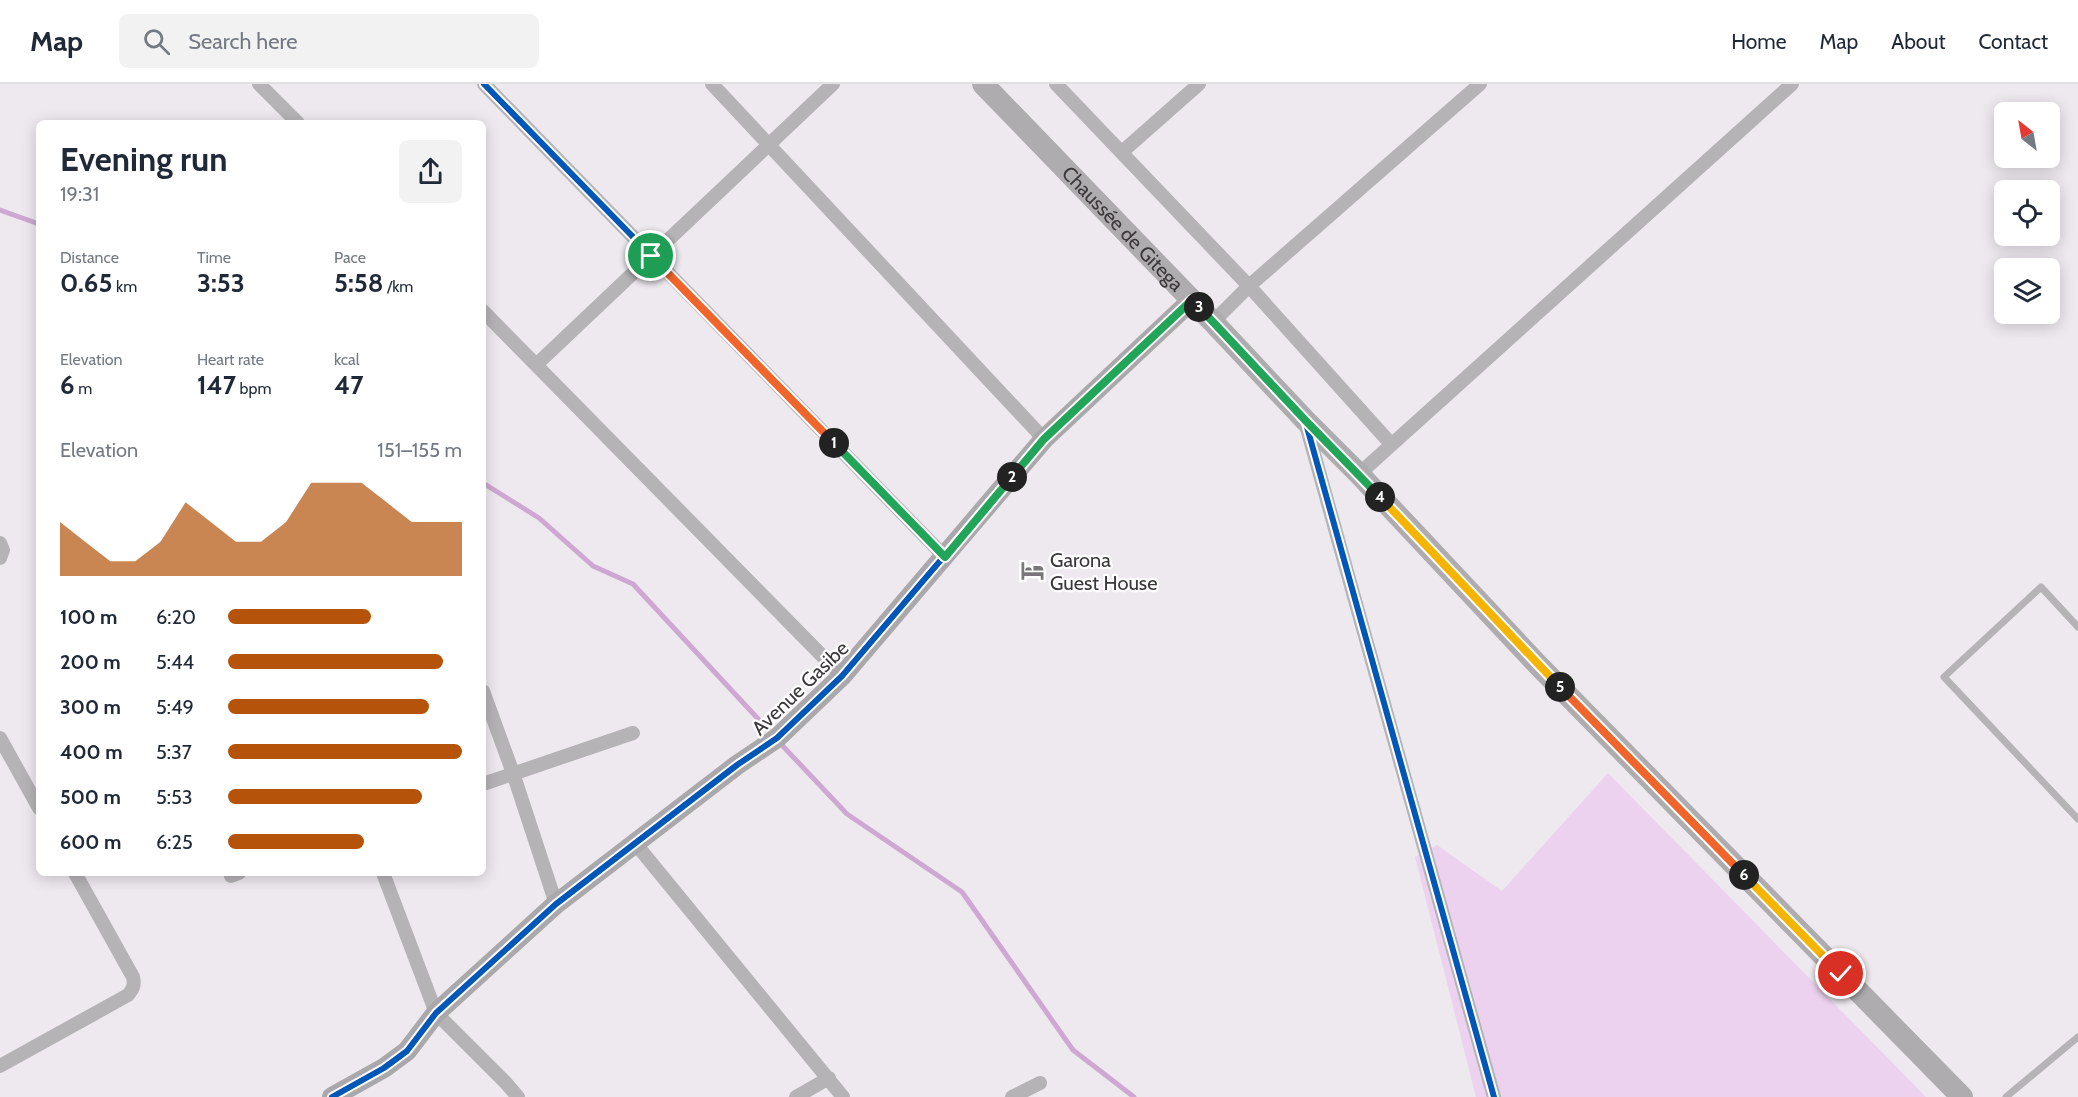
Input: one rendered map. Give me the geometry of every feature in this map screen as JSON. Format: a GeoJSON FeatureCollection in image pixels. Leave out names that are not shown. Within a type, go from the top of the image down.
{"type":"FeatureCollection","features":[{"type":"Feature","properties":{"kind":"main road","name":"Chaussée de Gitega"},"geometry":{"type":"LineString","coordinates":[[983,84],[1359,474],[1538,665],[1962,1097]]}},
{"type":"Feature","properties":{"kind":"street"},"geometry":{"type":"LineString","coordinates":[[259,84],[295,120]]}},
{"type":"Feature","properties":{"kind":"street"},"geometry":{"type":"LineString","coordinates":[[484,84],[945,557]]}},
{"type":"Feature","properties":{"kind":"street"},"geometry":{"type":"LineString","coordinates":[[712,84],[1044,439]]}},
{"type":"Feature","properties":{"kind":"street"},"geometry":{"type":"LineString","coordinates":[[536,365],[833,84]]}},
{"type":"Feature","properties":{"kind":"street"},"geometry":{"type":"LineString","coordinates":[[1056,84],[1249,286],[1391,444]]}},
{"type":"Feature","properties":{"kind":"street"},"geometry":{"type":"LineString","coordinates":[[1122,152],[1198,84]]}},
{"type":"Feature","properties":{"kind":"street"},"geometry":{"type":"LineString","coordinates":[[1213,322],[1249,286],[1480,84]]}},
{"type":"Feature","properties":{"kind":"street"},"geometry":{"type":"LineString","coordinates":[[1770,84],[1779,96]]}},
{"type":"Feature","properties":{"kind":"street"},"geometry":{"type":"LineString","coordinates":[[1359,474],[1792,84]]}},
{"type":"Feature","properties":{"kind":"street","name":"Avenue Gasibe"},"geometry":{"type":"LineString","coordinates":[[332,1097],[384,1068],[407,1051],[436,1013],[556,904],[737,765],[777,738],[842,676],[1044,439],[1192,300]]}},
{"type":"Feature","properties":{"kind":"street"},"geometry":{"type":"LineString","coordinates":[[486,314],[842,676]]}},
{"type":"Feature","properties":{"kind":"street"},"geometry":{"type":"LineString","coordinates":[[1305,420],[1494,1097]]}},
{"type":"Feature","properties":{"kind":"street"},"geometry":{"type":"LineString","coordinates":[[0,543],[3,550],[0,558]]}},
{"type":"Feature","properties":{"kind":"street"},"geometry":{"type":"LineString","coordinates":[[486,699],[556,904]]}},
{"type":"Feature","properties":{"kind":"street"},"geometry":{"type":"LineString","coordinates":[[486,783],[633,733]]}},
{"type":"Feature","properties":{"kind":"street"},"geometry":{"type":"LineString","coordinates":[[0,738],[6,761],[36,804]]}},
{"type":"Feature","properties":{"kind":"street"},"geometry":{"type":"LineString","coordinates":[[635,843],[843,1097]]}},
{"type":"Feature","properties":{"kind":"street"},"geometry":{"type":"LineString","coordinates":[[0,1066],[128,995],[133,990],[133,977],[77,876]]}},
{"type":"Feature","properties":{"kind":"street"},"geometry":{"type":"LineString","coordinates":[[384,876],[436,1013],[518,1097]]}},
{"type":"Feature","properties":{"kind":"street"},"geometry":{"type":"LineString","coordinates":[[796,1097],[829,1078]]}},
{"type":"Feature","properties":{"kind":"street"},"geometry":{"type":"LineString","coordinates":[[1012,1097],[1040,1083]]}},
{"type":"Feature","properties":{"kind":"lane"},"geometry":{"type":"LineString","coordinates":[[2078,627],[2041,587],[1944,677],[2078,819]]}},
{"type":"Feature","properties":{"kind":"lane"},"geometry":{"type":"LineString","coordinates":[[2006,1097],[2078,1037]]}},
{"type":"Feature","properties":{"kind":"shaded area"},"geometry":{"type":"Polygon","coordinates":[[[1608,773],[1926,1097],[1476,1097],[1415,857],[1437,845],[1502,891],[1608,773]]]}},
{"type":"Feature","properties":{"kind":"waterway"},"geometry":{"type":"LineString","coordinates":[[0,210],[36,223]]}},
{"type":"Feature","properties":{"kind":"waterway"},"geometry":{"type":"LineString","coordinates":[[486,485],[539,518],[593,566],[633,584],[773,735]]}},
{"type":"Feature","properties":{"kind":"waterway"},"geometry":{"type":"LineString","coordinates":[[779,742],[847,814],[962,892],[1073,1050],[1134,1097]]}},
{"type":"Feature","properties":{"kind":"cycle path"},"geometry":{"type":"LineString","coordinates":[[484,84],[945,557]]}},
{"type":"Feature","properties":{"kind":"cycle path"},"geometry":{"type":"LineString","coordinates":[[332,1097],[384,1068],[407,1051],[436,1013],[556,904],[737,765],[777,738],[842,676],[1044,439],[1192,300]]}},
{"type":"Feature","properties":{"kind":"cycle path"},"geometry":{"type":"LineString","coordinates":[[1305,420],[1494,1097]]}},
{"type":"Feature","properties":{"kind":"place","name":"Garona Guest House"},"geometry":{"type":"Point","coordinates":[1032,571]}},
{"type":"Feature","properties":{"kind":"route"},"geometry":{"type":"LineString","coordinates":[[651,256],[945,557],[1044,439],[1192,300],[1538,665],[1841,974]]}}]}
